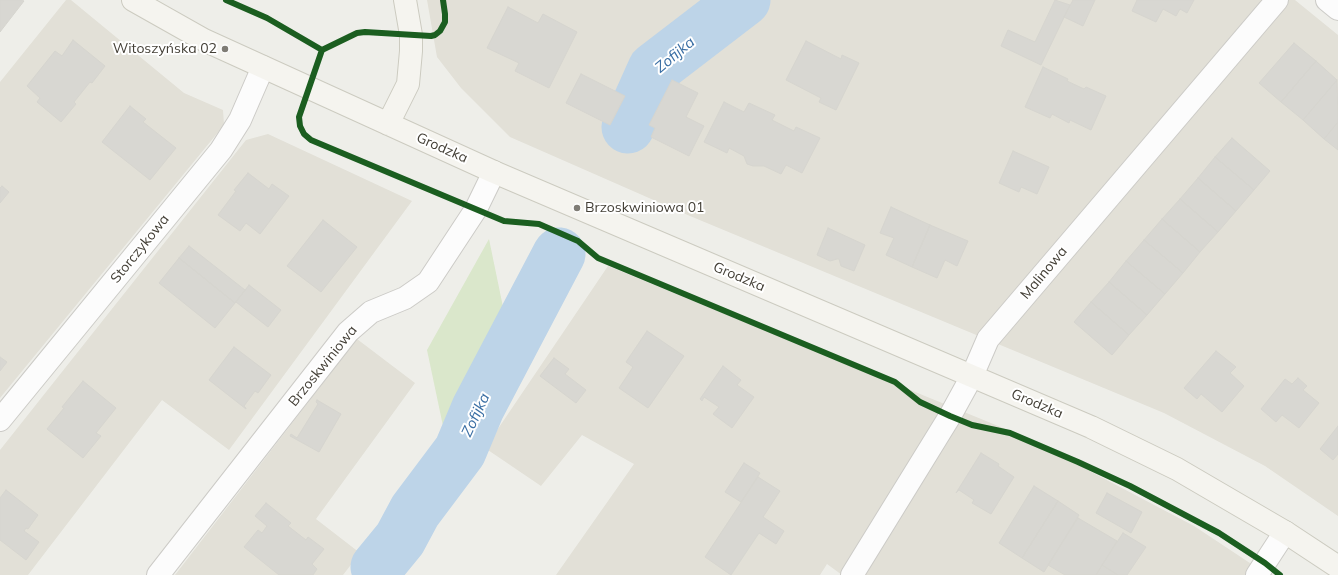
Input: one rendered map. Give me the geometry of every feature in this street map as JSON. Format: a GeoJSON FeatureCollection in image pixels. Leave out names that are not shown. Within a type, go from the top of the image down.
{"type":"FeatureCollection","features":[{"type":"Feature","properties":{"kind":"street","name":"Grodzka"},"geometry":{"type":"LineString","coordinates":[[133,0],[204,40],[494,172],[1091,427],[1177,469],[1285,532],[1338,567]]}},
{"type":"Feature","properties":{"kind":"street"},"geometry":{"type":"LineString","coordinates":[[388,124],[408,84],[411,51],[405,0]]}},
{"type":"Feature","properties":{"kind":"street","name":"Malinowa"},"geometry":{"type":"LineString","coordinates":[[852,575],[950,416],[972,376],[988,339],[1277,0]]}},
{"type":"Feature","properties":{"kind":"street"},"geometry":{"type":"LineString","coordinates":[[1327,0],[1338,9]]}},
{"type":"Feature","properties":{"kind":"street","name":"Storczykowa"},"geometry":{"type":"LineString","coordinates":[[0,420],[221,150],[240,120],[263,67]]}},
{"type":"Feature","properties":{"kind":"street","name":"Brzoskwiniowa"},"geometry":{"type":"LineString","coordinates":[[158,575],[348,332],[371,312],[405,298],[428,282],[476,210],[494,172]]}},
{"type":"Feature","properties":{"kind":"street"},"geometry":{"type":"LineString","coordinates":[[1257,575],[1285,532]]}},
{"type":"Feature","properties":{"kind":"shaded area"},"geometry":{"type":"Polygon","coordinates":[[[66,0],[71,0],[184,93],[223,110],[224,125],[0,398],[0,82],[66,0]]]}},
{"type":"Feature","properties":{"kind":"shaded area"},"geometry":{"type":"Polygon","coordinates":[[[427,0],[1295,0],[1338,35],[1338,516],[1265,466],[1164,413],[690,216],[510,137],[461,88],[437,57],[427,0]]]}},
{"type":"Feature","properties":{"kind":"shaded area"},"geometry":{"type":"Polygon","coordinates":[[[268,134],[412,201],[229,450],[162,400],[28,575],[0,575],[0,450],[246,140],[268,134]]]}},
{"type":"Feature","properties":{"kind":"shaded area"},"geometry":{"type":"Polygon","coordinates":[[[608,266],[1025,437],[1194,526],[1268,575],[842,575],[827,564],[820,575],[556,575],[634,464],[582,435],[541,486],[485,448],[608,266]]]}},
{"type":"Feature","properties":{"kind":"shaded area"},"geometry":{"type":"Polygon","coordinates":[[[357,339],[415,383],[316,519],[360,553],[343,575],[175,575],[357,339]]]}},
{"type":"Feature","properties":{"kind":"green space"},"geometry":{"type":"Polygon","coordinates":[[[489,239],[503,307],[443,426],[427,350],[489,239]]]}},
{"type":"Feature","properties":{"kind":"building"},"geometry":{"type":"Polygon","coordinates":[[[0,0],[24,1],[0,32],[0,0]]]}},
{"type":"Feature","properties":{"kind":"building"},"geometry":{"type":"Polygon","coordinates":[[[1055,0],[1070,5],[1041,65],[1001,46],[1008,30],[1035,42],[1055,0]]]}},
{"type":"Feature","properties":{"kind":"building"},"geometry":{"type":"Polygon","coordinates":[[[1073,0],[1095,0],[1083,26],[1064,17],[1073,0]]]}},
{"type":"Feature","properties":{"kind":"building"},"geometry":{"type":"Polygon","coordinates":[[[1137,0],[1194,0],[1187,13],[1180,9],[1176,16],[1163,9],[1156,22],[1132,11],[1137,0]]]}},
{"type":"Feature","properties":{"kind":"building"},"geometry":{"type":"Polygon","coordinates":[[[508,7],[538,23],[543,14],[577,32],[549,88],[515,71],[519,63],[487,48],[508,7]]]}},
{"type":"Feature","properties":{"kind":"building"},"geometry":{"type":"Polygon","coordinates":[[[73,40],[105,66],[92,83],[90,82],[74,102],[76,104],[61,122],[37,102],[40,98],[27,86],[55,51],[62,56],[73,40]]]}},
{"type":"Feature","properties":{"kind":"building"},"geometry":{"type":"Polygon","coordinates":[[[806,41],[841,59],[842,55],[859,63],[836,110],[819,102],[821,98],[786,80],[806,41]]]}},
{"type":"Feature","properties":{"kind":"building"},"geometry":{"type":"Polygon","coordinates":[[[1294,43],[1316,61],[1281,102],[1259,83],[1294,43]]]}},
{"type":"Feature","properties":{"kind":"building"},"geometry":{"type":"Polygon","coordinates":[[[1316,61],[1337,80],[1303,120],[1281,102],[1316,61]]]}},
{"type":"Feature","properties":{"kind":"building"},"geometry":{"type":"Polygon","coordinates":[[[1043,67],[1068,79],[1067,81],[1084,89],[1086,87],[1106,96],[1091,130],[1070,120],[1069,123],[1052,114],[1050,118],[1025,107],[1043,67]]]}},
{"type":"Feature","properties":{"kind":"building"},"geometry":{"type":"Polygon","coordinates":[[[581,74],[625,96],[610,125],[566,103],[581,74]]]}},
{"type":"Feature","properties":{"kind":"building"},"geometry":{"type":"Polygon","coordinates":[[[672,80],[698,93],[686,117],[704,126],[689,156],[651,137],[655,128],[649,125],[672,80]]]}},
{"type":"Feature","properties":{"kind":"building"},"geometry":{"type":"Polygon","coordinates":[[[1337,80],[1338,122],[1324,139],[1303,120],[1337,80]]]}},
{"type":"Feature","properties":{"kind":"building"},"geometry":{"type":"Polygon","coordinates":[[[724,102],[744,112],[749,103],[775,115],[772,120],[794,131],[796,127],[820,138],[802,173],[786,165],[781,174],[764,166],[753,166],[747,164],[744,156],[729,148],[727,153],[704,142],[724,102]]]}},
{"type":"Feature","properties":{"kind":"building"},"geometry":{"type":"Polygon","coordinates":[[[130,106],[146,119],[143,122],[176,148],[150,180],[102,142],[130,106]]]}},
{"type":"Feature","properties":{"kind":"building"},"geometry":{"type":"Polygon","coordinates":[[[1338,122],[1338,150],[1324,139],[1338,122]]]}},
{"type":"Feature","properties":{"kind":"building"},"geometry":{"type":"Polygon","coordinates":[[[1232,138],[1270,171],[1254,190],[1215,157],[1232,138]]]}},
{"type":"Feature","properties":{"kind":"building"},"geometry":{"type":"Polygon","coordinates":[[[1013,151],[1049,167],[1037,194],[1021,187],[1019,192],[999,183],[1013,151]]]}},
{"type":"Feature","properties":{"kind":"building"},"geometry":{"type":"Polygon","coordinates":[[[1215,157],[1254,190],[1236,211],[1198,178],[1215,157]]]}},
{"type":"Feature","properties":{"kind":"building"},"geometry":{"type":"Polygon","coordinates":[[[248,173],[269,189],[272,184],[289,196],[260,234],[246,223],[240,231],[218,215],[236,191],[234,190],[248,173]]]}},
{"type":"Feature","properties":{"kind":"building"},"geometry":{"type":"Polygon","coordinates":[[[1198,178],[1236,211],[1218,232],[1180,199],[1198,178]]]}},
{"type":"Feature","properties":{"kind":"building"},"geometry":{"type":"Polygon","coordinates":[[[2,186],[9,192],[0,203],[0,188],[2,186]]]}},
{"type":"Feature","properties":{"kind":"building"},"geometry":{"type":"Polygon","coordinates":[[[1180,199],[1218,232],[1200,252],[1162,219],[1180,199]]]}},
{"type":"Feature","properties":{"kind":"building"},"geometry":{"type":"Polygon","coordinates":[[[891,207],[930,225],[912,267],[886,255],[894,238],[880,233],[891,207]]]}},
{"type":"Feature","properties":{"kind":"building"},"geometry":{"type":"Polygon","coordinates":[[[1162,219],[1200,252],[1183,273],[1144,240],[1162,219]]]}},
{"type":"Feature","properties":{"kind":"building"},"geometry":{"type":"Polygon","coordinates":[[[323,220],[357,247],[321,292],[287,266],[323,220]]]}},
{"type":"Feature","properties":{"kind":"building"},"geometry":{"type":"Polygon","coordinates":[[[930,225],[968,241],[957,266],[945,260],[937,278],[912,267],[930,225]]]}},
{"type":"Feature","properties":{"kind":"building"},"geometry":{"type":"Polygon","coordinates":[[[828,228],[865,245],[854,271],[841,266],[839,259],[830,261],[817,255],[828,228]]]}},
{"type":"Feature","properties":{"kind":"building"},"geometry":{"type":"Polygon","coordinates":[[[1144,240],[1183,273],[1165,294],[1126,261],[1144,240]]]}},
{"type":"Feature","properties":{"kind":"building"},"geometry":{"type":"Polygon","coordinates":[[[189,246],[245,290],[235,303],[179,258],[189,246]]]}},
{"type":"Feature","properties":{"kind":"building"},"geometry":{"type":"Polygon","coordinates":[[[179,258],[235,303],[215,328],[159,283],[179,258]]]}},
{"type":"Feature","properties":{"kind":"building"},"geometry":{"type":"Polygon","coordinates":[[[1126,261],[1165,294],[1147,315],[1109,282],[1126,261]]]}},
{"type":"Feature","properties":{"kind":"building"},"geometry":{"type":"Polygon","coordinates":[[[1109,282],[1147,315],[1129,335],[1091,302],[1109,282]]]}},
{"type":"Feature","properties":{"kind":"building"},"geometry":{"type":"Polygon","coordinates":[[[249,285],[281,310],[268,327],[236,302],[249,285]]]}},
{"type":"Feature","properties":{"kind":"building"},"geometry":{"type":"Polygon","coordinates":[[[1091,302],[1129,335],[1112,355],[1074,322],[1091,302]]]}},
{"type":"Feature","properties":{"kind":"building"},"geometry":{"type":"Polygon","coordinates":[[[647,331],[684,356],[648,408],[619,388],[633,367],[626,362],[647,331]]]}},
{"type":"Feature","properties":{"kind":"building"},"geometry":{"type":"Polygon","coordinates":[[[234,347],[271,375],[258,393],[255,391],[244,406],[246,409],[209,380],[234,347]]]}},
{"type":"Feature","properties":{"kind":"building"},"geometry":{"type":"Polygon","coordinates":[[[1216,351],[1236,367],[1230,373],[1244,386],[1222,412],[1201,394],[1197,399],[1184,388],[1216,351]]]}},
{"type":"Feature","properties":{"kind":"building"},"geometry":{"type":"Polygon","coordinates":[[[0,357],[7,362],[0,371],[0,357]]]}},
{"type":"Feature","properties":{"kind":"building"},"geometry":{"type":"Polygon","coordinates":[[[554,358],[569,369],[565,374],[586,390],[576,403],[540,376],[554,358]]]}},
{"type":"Feature","properties":{"kind":"building"},"geometry":{"type":"Polygon","coordinates":[[[723,366],[741,380],[737,385],[754,397],[732,428],[713,414],[719,407],[704,397],[702,401],[700,399],[723,366]]]}},
{"type":"Feature","properties":{"kind":"building"},"geometry":{"type":"Polygon","coordinates":[[[1298,378],[1307,386],[1303,390],[1319,403],[1299,428],[1282,415],[1276,422],[1261,409],[1285,379],[1292,384],[1298,378]]]}},
{"type":"Feature","properties":{"kind":"building"},"geometry":{"type":"Polygon","coordinates":[[[83,381],[116,408],[96,433],[101,436],[83,458],[47,429],[83,381]]]}},
{"type":"Feature","properties":{"kind":"building"},"geometry":{"type":"Polygon","coordinates":[[[317,400],[341,414],[319,452],[290,436],[291,434],[297,438],[318,404],[316,402],[317,400]]]}},
{"type":"Feature","properties":{"kind":"building"},"geometry":{"type":"Polygon","coordinates":[[[1338,426],[1338,454],[1333,460],[1320,449],[1338,426]]]}},
{"type":"Feature","properties":{"kind":"building"},"geometry":{"type":"Polygon","coordinates":[[[981,453],[999,464],[998,466],[1014,477],[991,514],[972,503],[974,500],[959,490],[956,493],[981,453]]]}},
{"type":"Feature","properties":{"kind":"building"},"geometry":{"type":"Polygon","coordinates":[[[744,463],[760,473],[741,502],[725,492],[744,463]]]}},
{"type":"Feature","properties":{"kind":"building"},"geometry":{"type":"Polygon","coordinates":[[[758,477],[780,491],[763,517],[784,531],[776,544],[759,533],[731,575],[705,557],[758,477]]]}},
{"type":"Feature","properties":{"kind":"building"},"geometry":{"type":"Polygon","coordinates":[[[1034,486],[1058,501],[1022,558],[999,543],[1034,486]]]}},
{"type":"Feature","properties":{"kind":"building"},"geometry":{"type":"Polygon","coordinates":[[[6,490],[38,515],[28,529],[26,528],[24,531],[39,542],[26,560],[0,540],[0,498],[6,490]]]}},
{"type":"Feature","properties":{"kind":"building"},"geometry":{"type":"Polygon","coordinates":[[[1107,493],[1142,512],[1131,533],[1096,513],[1107,493]]]}},
{"type":"Feature","properties":{"kind":"building"},"geometry":{"type":"Polygon","coordinates":[[[1058,501],[1079,515],[1044,572],[1022,558],[1058,501]]]}},
{"type":"Feature","properties":{"kind":"building"},"geometry":{"type":"Polygon","coordinates":[[[266,503],[291,523],[288,526],[306,540],[308,537],[324,549],[312,564],[317,569],[313,575],[279,575],[244,547],[258,530],[262,533],[267,526],[255,516],[266,503]]]}},
{"type":"Feature","properties":{"kind":"building"},"geometry":{"type":"Polygon","coordinates":[[[1078,518],[1117,541],[1096,575],[1065,575],[1048,565],[1078,518]]]}},
{"type":"Feature","properties":{"kind":"building"},"geometry":{"type":"Polygon","coordinates":[[[1123,533],[1146,547],[1127,575],[1118,575],[1102,565],[1123,533]]]}},
{"type":"Feature","properties":{"kind":"building"},"geometry":{"type":"Polygon","coordinates":[[[1102,565],[1118,575],[1096,575],[1102,565]]]}},
{"type":"Feature","properties":{"kind":"waterway","name":"Zofijka"},"geometry":{"type":"LineString","coordinates":[[628,127],[654,69],[744,0]]}},
{"type":"Feature","properties":{"kind":"waterway","name":"Zofijka"},"geometry":{"type":"LineString","coordinates":[[377,567],[400,539],[415,511],[460,451],[478,408],[559,254]]}},
{"type":"Feature","properties":{"kind":"cycle path"},"geometry":{"type":"LineString","coordinates":[[226,0],[267,18],[322,50],[299,117],[300,126],[304,134],[311,140],[504,221],[539,224],[578,241],[598,258],[895,382],[920,402],[950,416],[972,425],[1010,433],[1078,462],[1130,486],[1219,533],[1265,563],[1280,575]]}},
{"type":"Feature","properties":{"kind":"cycle path"},"geometry":{"type":"LineString","coordinates":[[322,50],[357,33],[365,32],[435,35],[440,31],[445,22],[443,0]]}},
{"type":"Feature","properties":{"kind":"place","name":"Witoszyńska 02"},"geometry":{"type":"Point","coordinates":[225,49]}},
{"type":"Feature","properties":{"kind":"place","name":"Brzoskwiniowa 01"},"geometry":{"type":"Point","coordinates":[577,208]}}]}
